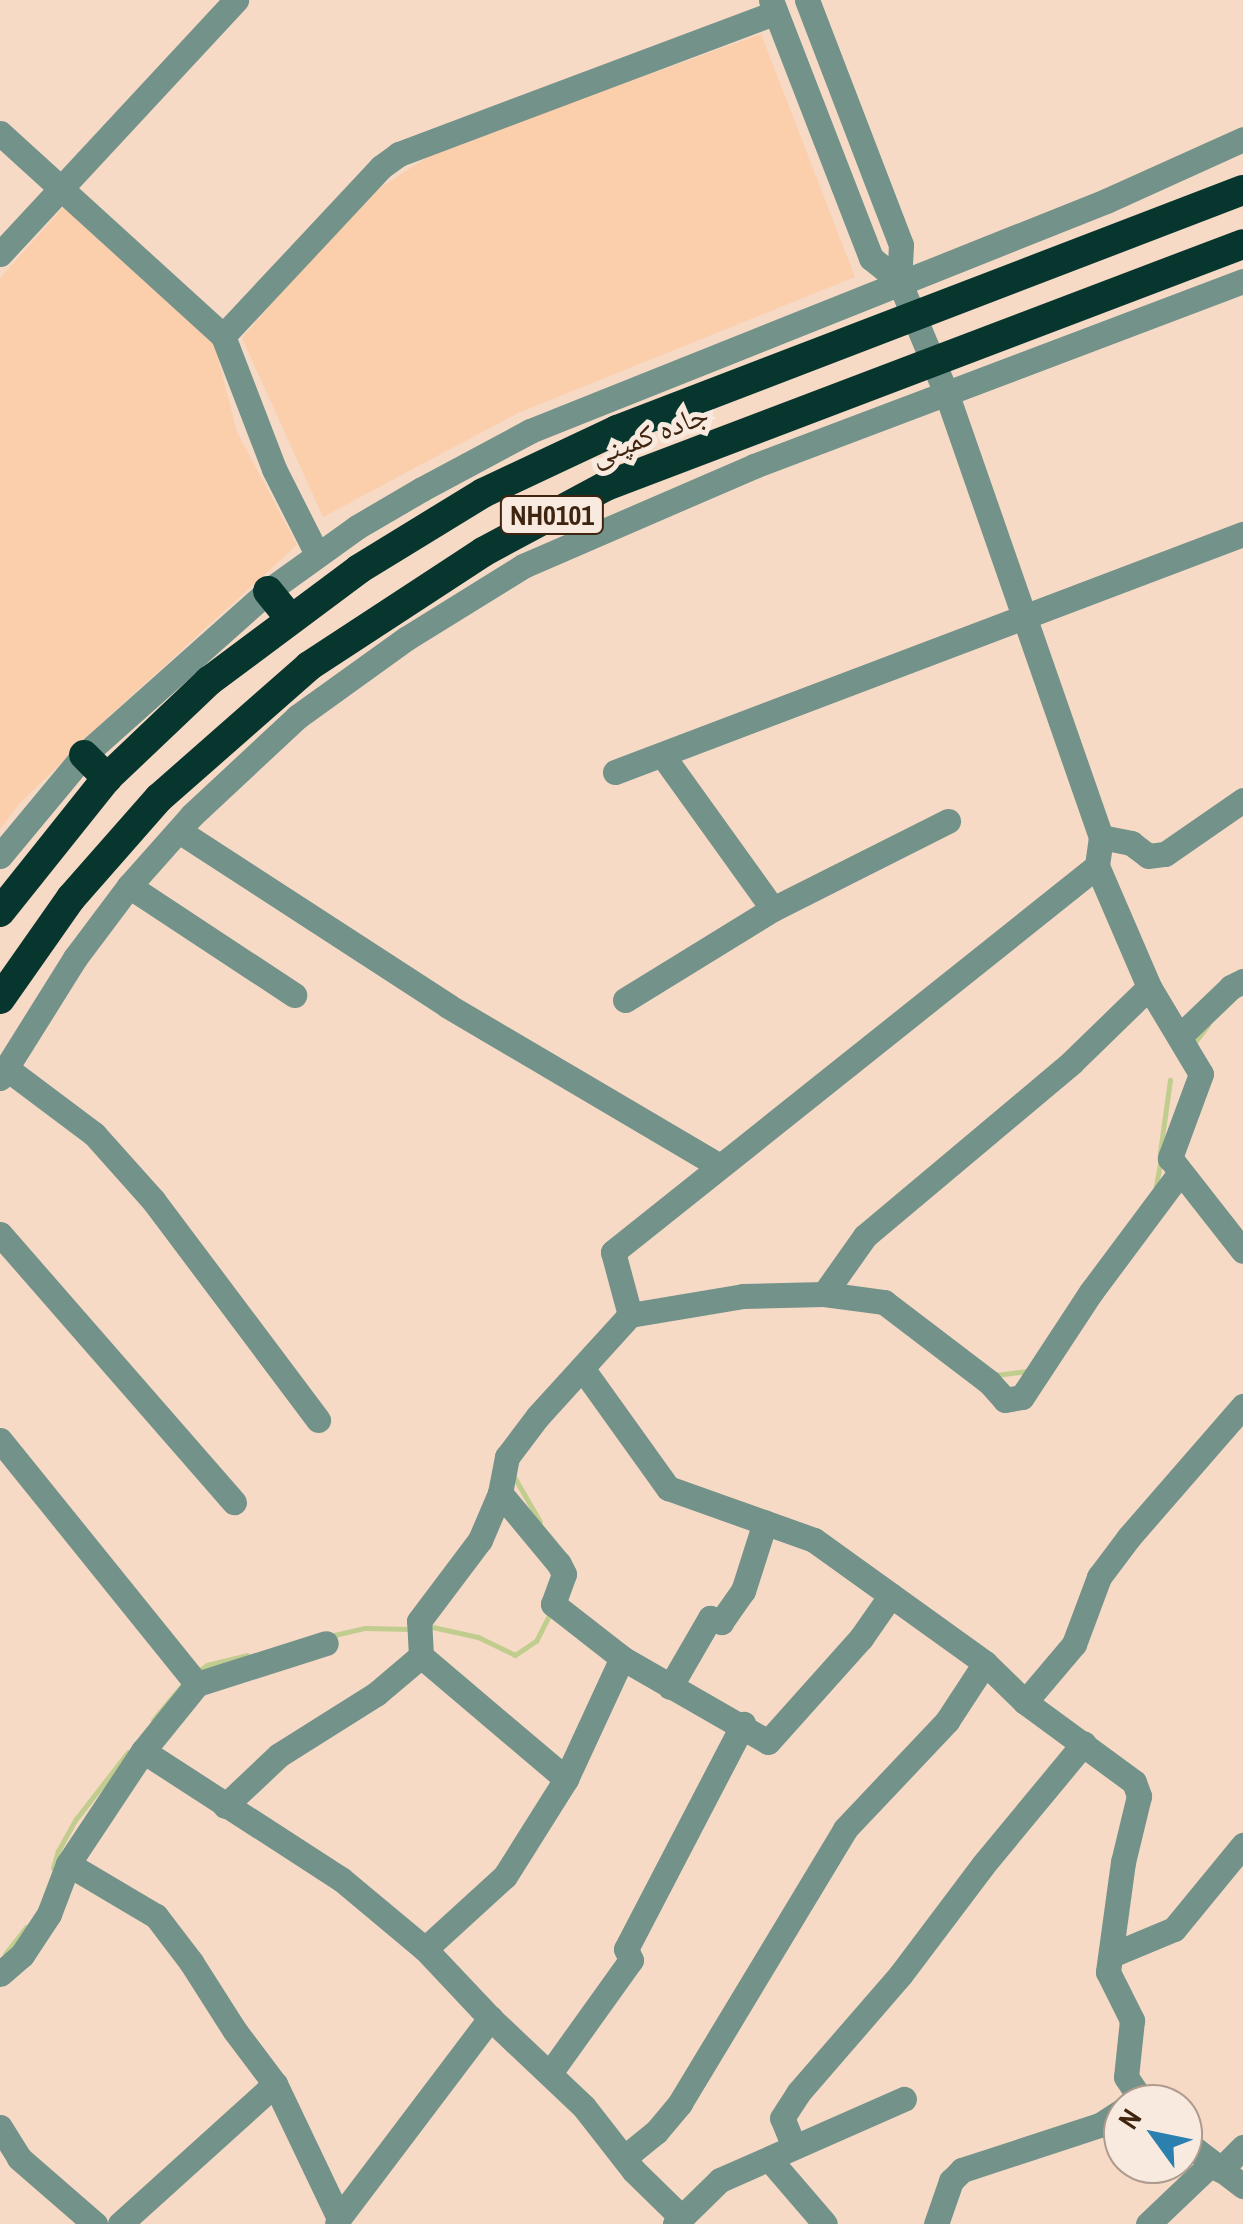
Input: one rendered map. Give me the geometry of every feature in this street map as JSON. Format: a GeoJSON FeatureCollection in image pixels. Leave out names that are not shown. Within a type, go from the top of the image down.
{"type":"FeatureCollection","features":[{"type":"Feature","properties":{"kind":"highway","name":"جاده کمپنی"},"geometry":{"type":"LineString","coordinates":[[0,912],[107,778],[209,682],[359,569],[500,485],[616,430],[1243,190]]}},
{"type":"Feature","properties":{"kind":"highway","name":"جاده کمپنی"},"geometry":{"type":"LineString","coordinates":[[0,999],[72,898],[158,798],[309,666],[373,620],[484,552],[606,486],[1243,244]]}},
{"type":"Feature","properties":{"kind":"highway"},"geometry":{"type":"LineString","coordinates":[[268,590],[290,618]]}},
{"type":"Feature","properties":{"kind":"highway"},"geometry":{"type":"LineString","coordinates":[[84,756],[107,778]]}},
{"type":"Feature","properties":{"kind":"street"},"geometry":{"type":"LineString","coordinates":[[0,254],[236,0]]}},
{"type":"Feature","properties":{"kind":"street"},"geometry":{"type":"LineString","coordinates":[[807,0],[901,245],[899,281],[947,395],[1028,618],[1101,837],[1097,866],[1148,987],[1181,1035],[1200,1074],[1170,1158],[1243,1251]]}},
{"type":"Feature","properties":{"kind":"street"},"geometry":{"type":"LineString","coordinates":[[223,336],[381,168],[400,154],[773,6],[871,258],[899,281]]}},
{"type":"Feature","properties":{"kind":"street"},"geometry":{"type":"LineString","coordinates":[[0,134],[223,336],[274,469],[317,554]]}},
{"type":"Feature","properties":{"kind":"street"},"geometry":{"type":"LineString","coordinates":[[0,856],[84,756],[268,590],[422,488],[530,431],[1106,201],[1243,139]]}},
{"type":"Feature","properties":{"kind":"street"},"geometry":{"type":"LineString","coordinates":[[318,1420],[154,1200],[94,1134],[3,1073],[75,958],[129,886],[179,831],[298,718],[408,638],[523,566],[754,466],[1243,281]]}},
{"type":"Feature","properties":{"kind":"street"},"geometry":{"type":"LineString","coordinates":[[615,772],[1243,534]]}},
{"type":"Feature","properties":{"kind":"street"},"geometry":{"type":"LineString","coordinates":[[663,756],[773,909]]}},
{"type":"Feature","properties":{"kind":"street"},"geometry":{"type":"LineString","coordinates":[[1101,837],[1130,843],[1148,856],[1165,854],[1243,800]]}},
{"type":"Feature","properties":{"kind":"street"},"geometry":{"type":"LineString","coordinates":[[624,1000],[773,909],[948,822]]}},
{"type":"Feature","properties":{"kind":"street"},"geometry":{"type":"LineString","coordinates":[[179,831],[448,1006],[718,1165]]}},
{"type":"Feature","properties":{"kind":"street"},"geometry":{"type":"LineString","coordinates":[[630,1315],[613,1252],[1097,866]]}},
{"type":"Feature","properties":{"kind":"street"},"geometry":{"type":"LineString","coordinates":[[129,886],[294,995]]}},
{"type":"Feature","properties":{"kind":"street"},"geometry":{"type":"LineString","coordinates":[[1181,1035],[1231,987],[1243,982]]}},
{"type":"Feature","properties":{"kind":"street"},"geometry":{"type":"LineString","coordinates":[[824,1294],[865,1236],[1072,1062],[1148,987]]}},
{"type":"Feature","properties":{"kind":"street"},"geometry":{"type":"LineString","coordinates":[[566,1779],[421,1656],[419,1620],[480,1540],[500,1493],[507,1457],[630,1315],[743,1296],[824,1294],[884,1302],[990,1382],[1005,1400],[1022,1397],[1091,1292],[1179,1174]]}},
{"type":"Feature","properties":{"kind":"street"},"geometry":{"type":"LineString","coordinates":[[0,1234],[234,1502]]}},
{"type":"Feature","properties":{"kind":"street"},"geometry":{"type":"LineString","coordinates":[[582,1368],[668,1488],[814,1540],[984,1663],[1025,1702],[1134,1782],[1139,1796],[1123,1862],[1114,1954],[1108,1972],[1132,2020],[1128,2084]]}},
{"type":"Feature","properties":{"kind":"street"},"geometry":{"type":"LineString","coordinates":[[1025,1702],[1074,1644],[1099,1577],[1128,1537],[1243,1406]]}},
{"type":"Feature","properties":{"kind":"street"},"geometry":{"type":"LineString","coordinates":[[0,1440],[189,1675]]}},
{"type":"Feature","properties":{"kind":"street"},"geometry":{"type":"LineString","coordinates":[[500,1493],[560,1564],[564,1574],[562,1611],[622,1658],[744,1724],[771,1743],[891,1595]]}},
{"type":"Feature","properties":{"kind":"street"},"geometry":{"type":"LineString","coordinates":[[670,1687],[710,1618],[721,1622],[743,1591],[765,1522]]}},
{"type":"Feature","properties":{"kind":"street"},"geometry":{"type":"LineString","coordinates":[[0,1974],[22,1955],[50,1914],[68,1864],[189,1675],[326,1643]]}},
{"type":"Feature","properties":{"kind":"street"},"geometry":{"type":"LineString","coordinates":[[226,1806],[279,1755],[376,1694],[421,1656]]}},
{"type":"Feature","properties":{"kind":"street"},"geometry":{"type":"LineString","coordinates":[[425,1949],[505,1876],[566,1779],[622,1658]]}},
{"type":"Feature","properties":{"kind":"street"},"geometry":{"type":"LineString","coordinates":[[625,2157],[656,2132],[680,2103],[845,1829],[948,1722],[984,1663]]}},
{"type":"Feature","properties":{"kind":"street"},"geometry":{"type":"LineString","coordinates":[[550,2073],[632,1960],[626,1949],[744,1724]]}},
{"type":"Feature","properties":{"kind":"street"},"geometry":{"type":"LineString","coordinates":[[794,2146],[782,2118],[798,2093],[901,1974],[983,1865],[1084,1744]]}},
{"type":"Feature","properties":{"kind":"street"},"geometry":{"type":"LineString","coordinates":[[143,1751],[341,1880],[425,1949],[490,2018],[550,2073],[677,2220],[720,2180],[904,2099]]}},
{"type":"Feature","properties":{"kind":"street"},"geometry":{"type":"LineString","coordinates":[[1114,1954],[1174,1929],[1243,1845]]}},
{"type":"Feature","properties":{"kind":"street"},"geometry":{"type":"LineString","coordinates":[[68,1864],[156,1916],[275,2084],[338,2221],[490,2018]]}},
{"type":"Feature","properties":{"kind":"street"},"geometry":{"type":"LineString","coordinates":[[120,2224],[275,2084]]}},
{"type":"Feature","properties":{"kind":"street"},"geometry":{"type":"LineString","coordinates":[[936,2224],[951,2181],[962,2170],[1103,2123]]}},
{"type":"Feature","properties":{"kind":"street"},"geometry":{"type":"LineString","coordinates":[[0,2127],[19,2158],[95,2224]]}},
{"type":"Feature","properties":{"kind":"street"},"geometry":{"type":"LineString","coordinates":[[1148,2224],[1243,2147]]}},
{"type":"Feature","properties":{"kind":"street"},"geometry":{"type":"LineString","coordinates":[[1203,2156],[1243,2186]]}},
{"type":"Feature","properties":{"kind":"street"},"geometry":{"type":"LineString","coordinates":[[770,2160],[825,2224]]}},
{"type":"Feature","properties":{"kind":"shaded area"},"geometry":{"type":"Polygon","coordinates":[[[761,34],[855,277],[518,413],[323,517],[242,338],[361,200],[437,151],[761,34]]]}},
{"type":"Feature","properties":{"kind":"shaded area"},"geometry":{"type":"Polygon","coordinates":[[[65,205],[215,346],[237,432],[297,545],[117,709],[20,803],[0,829],[0,278],[65,205]]]}},
{"type":"Feature","properties":{"kind":"waterway"},"geometry":{"type":"LineString","coordinates":[[1195,1042],[1208,1025]]}},
{"type":"Feature","properties":{"kind":"waterway"},"geometry":{"type":"LineString","coordinates":[[1160,1152],[1170,1080]]}},
{"type":"Feature","properties":{"kind":"waterway"},"geometry":{"type":"LineString","coordinates":[[1156,1186],[1160,1163]]}},
{"type":"Feature","properties":{"kind":"waterway"},"geometry":{"type":"LineString","coordinates":[[995,1375],[1028,1371]]}},
{"type":"Feature","properties":{"kind":"waterway"},"geometry":{"type":"LineString","coordinates":[[513,1475],[540,1522]]}},
{"type":"Feature","properties":{"kind":"waterway"},"geometry":{"type":"LineString","coordinates":[[428,1626],[478,1637],[515,1655],[536,1641],[550,1614]]}},
{"type":"Feature","properties":{"kind":"waterway"},"geometry":{"type":"LineString","coordinates":[[330,1636],[365,1628],[412,1629]]}},
{"type":"Feature","properties":{"kind":"waterway"},"geometry":{"type":"LineString","coordinates":[[196,1673],[207,1665],[247,1655]]}},
{"type":"Feature","properties":{"kind":"waterway"},"geometry":{"type":"LineString","coordinates":[[153,1720],[184,1683]]}},
{"type":"Feature","properties":{"kind":"waterway"},"geometry":{"type":"LineString","coordinates":[[53,1868],[76,1819],[128,1752]]}},
{"type":"Feature","properties":{"kind":"waterway"},"geometry":{"type":"LineString","coordinates":[[5,1954],[26,1927]]}}]}
